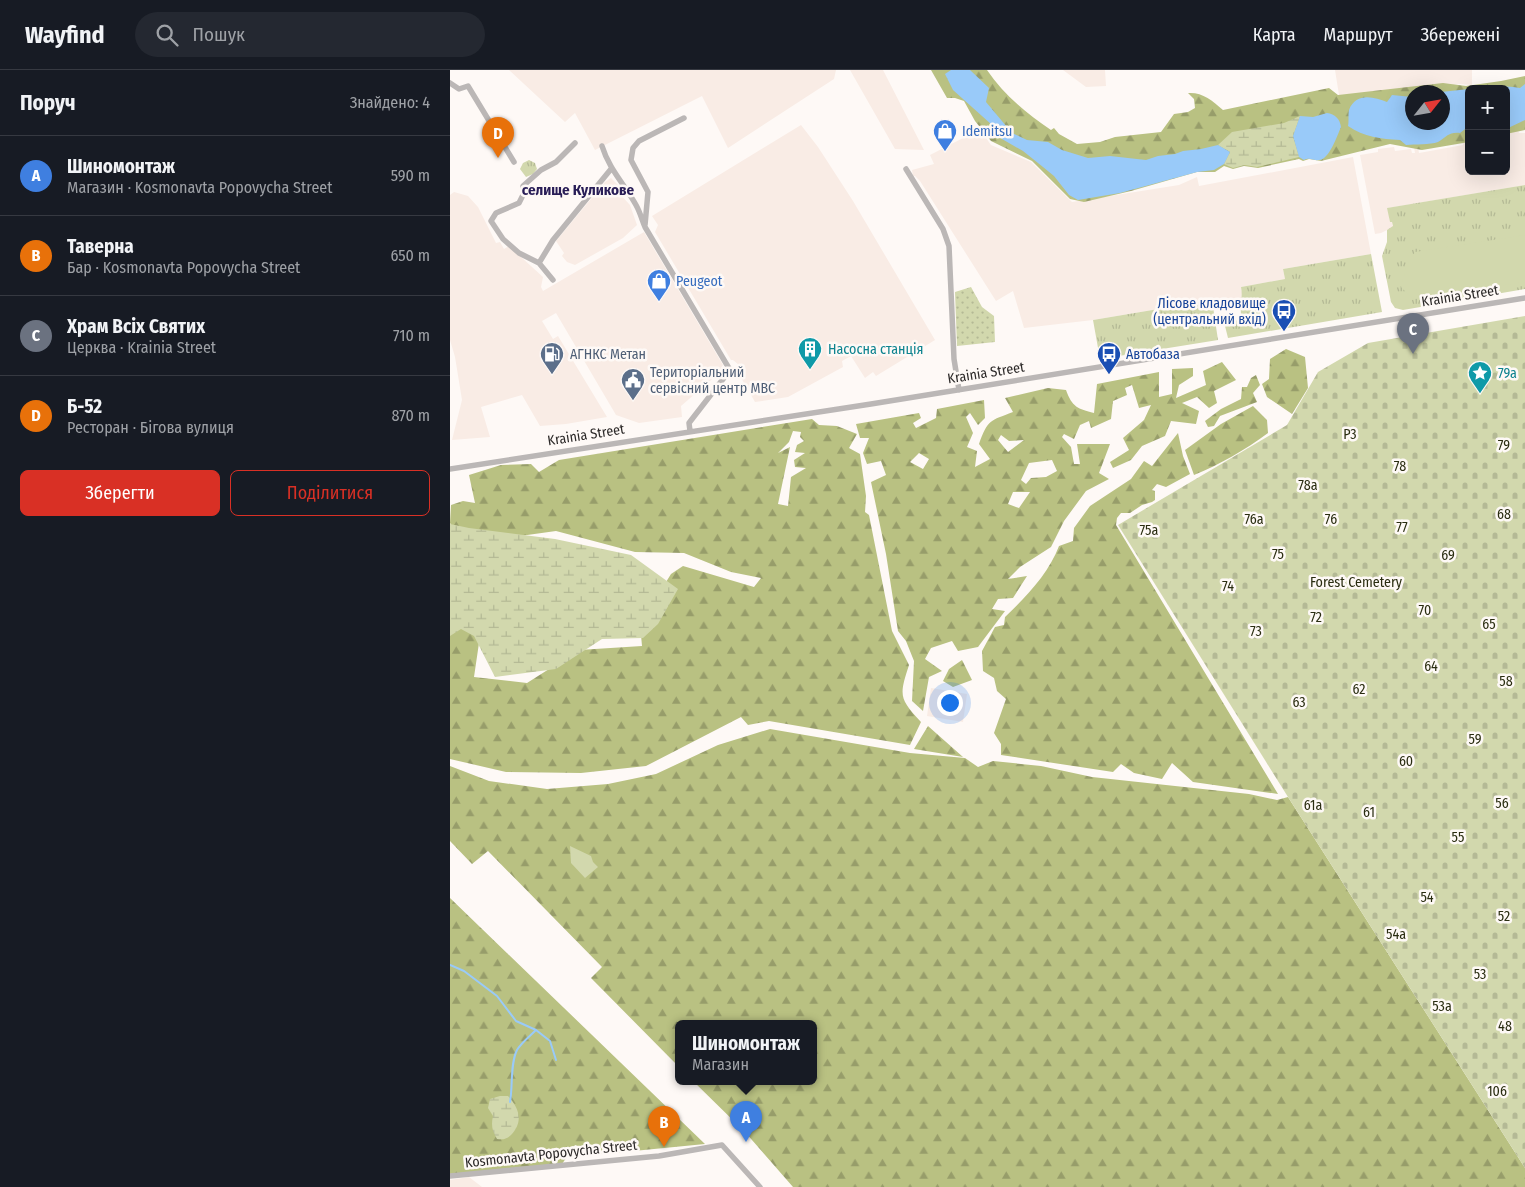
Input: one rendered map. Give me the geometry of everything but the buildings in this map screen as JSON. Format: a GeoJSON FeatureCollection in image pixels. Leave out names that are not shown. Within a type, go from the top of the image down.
{"type":"FeatureCollection","features":[{"type":"Feature","properties":{"kind":"street"},"geometry":{"type":"LineString","coordinates":[[450,83],[459,89],[468,86],[514,162]]}},
{"type":"Feature","properties":{"kind":"street"},"geometry":{"type":"LineString","coordinates":[[645,228],[648,192],[631,160],[633,148],[639,141],[684,118]]}},
{"type":"Feature","properties":{"kind":"street"},"geometry":{"type":"LineString","coordinates":[[553,280],[539,263],[518,253],[508,244],[491,222],[496,213],[519,203],[524,193],[523,186],[541,170],[556,162],[575,142]]}},
{"type":"Feature","properties":{"kind":"street"},"geometry":{"type":"LineString","coordinates":[[602,146],[605,158],[636,205],[645,228],[730,370],[689,423],[690,431]]}},
{"type":"Feature","properties":{"kind":"street"},"geometry":{"type":"LineString","coordinates":[[539,263],[553,240],[611,168]]}},
{"type":"Feature","properties":{"kind":"street"},"geometry":{"type":"LineString","coordinates":[[906,169],[943,229],[949,246],[954,359],[959,390]]}},
{"type":"Feature","properties":{"kind":"street","name":"Krainia Street"},"geometry":{"type":"LineString","coordinates":[[450,469],[959,390],[1525,298]]}},
{"type":"Feature","properties":{"kind":"street","name":"Kosmonavta Popovycha Street"},"geometry":{"type":"LineString","coordinates":[[450,1176],[666,1156],[722,1145],[758,1186]]}},
{"type":"Feature","properties":{"kind":"shaded area"},"geometry":{"type":"Polygon","coordinates":[[[509,70],[836,70],[834,79],[728,148],[702,96],[595,150],[575,113],[565,122],[509,70]]]}},
{"type":"Feature","properties":{"kind":"shaded area"},"geometry":{"type":"Polygon","coordinates":[[[850,70],[883,70],[924,150],[895,149],[850,70]]]}},
{"type":"Feature","properties":{"kind":"shaded area"},"geometry":{"type":"Polygon","coordinates":[[[1063,70],[1105,70],[1106,86],[1086,87],[1063,70]]]}},
{"type":"Feature","properties":{"kind":"shaded area"},"geometry":{"type":"Polygon","coordinates":[[[1335,70],[1472,70],[1472,85],[1405,85],[1405,92],[1339,95],[1335,70]]]}},
{"type":"Feature","properties":{"kind":"shaded area"},"geometry":{"type":"Polygon","coordinates":[[[801,125],[818,147],[853,201],[935,340],[876,376],[873,372],[865,378],[851,356],[842,361],[843,367],[788,397],[755,402],[740,376],[745,370],[731,360],[655,232],[658,225],[652,216],[801,125]]]}},
{"type":"Feature","properties":{"kind":"shaded area"},"geometry":{"type":"Polygon","coordinates":[[[979,128],[991,145],[1031,162],[1072,202],[1179,185],[1197,177],[1199,186],[1353,157],[1371,254],[1283,269],[1285,279],[1241,287],[1243,298],[1213,303],[1212,300],[1093,320],[1024,328],[1013,291],[996,301],[920,181],[913,176],[912,170],[934,164],[930,155],[979,128]]]}},
{"type":"Feature","properties":{"kind":"shaded area"},"geometry":{"type":"Polygon","coordinates":[[[1518,130],[1519,133],[1525,133],[1525,185],[1388,208],[1390,222],[1392,222],[1393,227],[1375,234],[1360,155],[1378,152],[1378,149],[1394,147],[1395,151],[1411,149],[1412,153],[1415,153],[1414,147],[1418,147],[1419,153],[1463,145],[1461,135],[1465,134],[1465,175],[1510,175],[1510,131],[1518,130]]]}},
{"type":"Feature","properties":{"kind":"shaded area"},"geometry":{"type":"Polygon","coordinates":[[[611,178],[618,185],[618,192],[630,205],[637,225],[623,238],[575,265],[567,262],[562,256],[564,253],[556,241],[605,182],[611,178]]]}},
{"type":"Feature","properties":{"kind":"shaded area"},"geometry":{"type":"Polygon","coordinates":[[[454,192],[468,196],[478,207],[496,243],[500,242],[504,249],[509,246],[543,277],[541,287],[543,291],[644,232],[723,365],[718,374],[681,406],[682,417],[639,423],[616,415],[556,313],[542,321],[553,339],[558,336],[607,417],[540,426],[522,395],[481,407],[490,437],[452,440],[462,400],[455,357],[450,340],[450,195],[454,192]]]}},
{"type":"Feature","properties":{"kind":"shaded area"},"geometry":{"type":"Polygon","coordinates":[[[931,688],[967,694],[963,722],[927,716],[931,688]]]}},
{"type":"Feature","properties":{"kind":"shaded area"},"geometry":{"type":"Polygon","coordinates":[[[469,1177],[482,1187],[450,1187],[450,1180],[469,1177]]]}},
{"type":"Feature","properties":{"kind":"green space"},"geometry":{"type":"Polygon","coordinates":[[[931,70],[987,70],[1000,87],[1024,110],[1051,130],[1054,128],[1059,134],[1077,144],[1100,142],[1115,137],[1161,132],[1174,114],[1188,112],[1195,108],[1194,99],[1188,93],[1207,97],[1223,110],[1329,88],[1338,95],[1405,87],[1405,130],[1450,130],[1450,85],[1426,85],[1443,83],[1465,86],[1465,143],[1422,150],[1390,144],[1321,161],[1309,159],[1303,161],[1299,159],[1258,168],[1244,166],[1233,169],[1224,166],[1215,172],[1197,172],[1084,202],[1070,199],[1032,161],[991,141],[975,121],[964,101],[947,98],[931,70]]]}},
{"type":"Feature","properties":{"kind":"green space"},"geometry":{"type":"Polygon","coordinates":[[[1525,76],[1525,130],[1510,133],[1510,85],[1473,85],[1525,76]]]}},
{"type":"Feature","properties":{"kind":"green space"},"geometry":{"type":"Polygon","coordinates":[[[1300,116],[1293,136],[1299,157],[1257,167],[1245,165],[1233,168],[1224,164],[1230,152],[1218,145],[1232,132],[1284,123],[1300,116]]]}},
{"type":"Feature","properties":{"kind":"green space"},"geometry":{"type":"Polygon","coordinates":[[[529,160],[535,163],[537,169],[533,174],[526,177],[520,169],[523,163],[529,160]]]}},
{"type":"Feature","properties":{"kind":"green space"},"geometry":{"type":"Polygon","coordinates":[[[1525,185],[1525,289],[1403,310],[1395,308],[1391,302],[1382,256],[1387,242],[1387,230],[1393,226],[1392,222],[1390,222],[1387,208],[1525,185]]]}},
{"type":"Feature","properties":{"kind":"green space"},"geometry":{"type":"Polygon","coordinates":[[[1525,235],[1525,282],[1413,299],[1401,287],[1406,268],[1415,252],[1525,235]]]}},
{"type":"Feature","properties":{"kind":"green space"},"geometry":{"type":"Polygon","coordinates":[[[1371,254],[1382,312],[1228,338],[1224,322],[1236,321],[1241,315],[1241,287],[1285,279],[1283,269],[1371,254]]]}},
{"type":"Feature","properties":{"kind":"green space"},"geometry":{"type":"Polygon","coordinates":[[[971,287],[982,307],[994,316],[995,342],[957,346],[955,292],[971,287]]]}},
{"type":"Feature","properties":{"kind":"green space"},"geometry":{"type":"Polygon","coordinates":[[[1212,300],[1218,340],[1100,359],[1093,320],[1212,300]]]}},
{"type":"Feature","properties":{"kind":"green space","name":"Forest Cemetery"},"geometry":{"type":"Polygon","coordinates":[[[1525,316],[1525,1168],[1288,797],[1118,525],[1287,425],[1318,372],[1368,343],[1525,316]]]}},
{"type":"Feature","properties":{"kind":"green space"},"geometry":{"type":"Polygon","coordinates":[[[1286,349],[1305,357],[1308,388],[1292,414],[1267,397],[1262,384],[1269,379],[1270,359],[1286,349]]]}},
{"type":"Feature","properties":{"kind":"green space"},"geometry":{"type":"Polygon","coordinates":[[[1222,362],[1236,380],[1214,391],[1217,403],[1209,408],[1197,397],[1182,403],[1199,411],[1196,424],[1171,421],[1165,436],[1142,446],[1131,460],[1113,468],[1110,462],[1129,450],[1123,438],[1144,420],[1151,405],[1139,408],[1132,385],[1125,388],[1127,395],[1113,401],[1111,419],[1091,428],[1089,421],[1080,425],[1074,439],[1064,434],[1062,437],[1071,447],[1074,464],[1080,464],[1077,444],[1110,444],[1099,473],[1109,479],[1086,491],[1064,521],[1051,547],[1020,567],[1008,579],[1027,576],[1013,598],[998,599],[992,609],[1005,611],[978,647],[958,651],[952,641],[931,648],[925,659],[942,671],[929,677],[923,711],[912,701],[914,661],[906,641],[898,631],[886,554],[871,482],[886,475],[881,461],[867,464],[863,453],[869,438],[860,438],[856,424],[919,413],[921,418],[913,423],[916,428],[936,418],[937,409],[984,400],[985,418],[978,425],[970,413],[966,417],[973,433],[967,447],[977,451],[975,467],[990,459],[979,444],[988,425],[995,419],[1013,412],[1005,398],[1048,388],[1066,390],[1073,404],[1094,413],[1097,384],[1159,372],[1159,397],[1172,394],[1172,369],[1193,368],[1193,376],[1179,385],[1176,398],[1206,385],[1203,371],[1222,362]],[[1001,435],[998,440],[1008,452],[1024,440],[1009,441],[1001,435]],[[919,453],[910,462],[923,469],[929,459],[919,453]],[[1052,460],[1029,463],[1021,480],[1026,484],[1031,478],[1046,477],[1057,471],[1052,460]],[[1013,492],[1008,504],[1019,508],[1030,492],[1013,492]]]}},
{"type":"Feature","properties":{"kind":"green space"},"geometry":{"type":"Polygon","coordinates":[[[1256,375],[1260,385],[1253,393],[1257,402],[1220,416],[1214,426],[1208,427],[1205,421],[1221,409],[1241,399],[1242,387],[1247,387],[1251,378],[1256,375]]]}},
{"type":"Feature","properties":{"kind":"green space"},"geometry":{"type":"Polygon","coordinates":[[[1253,406],[1267,420],[1268,433],[1232,456],[1194,475],[1185,450],[1221,424],[1253,406]]]}},
{"type":"Feature","properties":{"kind":"green space"},"geometry":{"type":"Polygon","coordinates":[[[812,419],[819,425],[837,426],[857,434],[849,448],[860,454],[866,496],[865,512],[869,515],[892,631],[909,665],[903,696],[908,707],[921,722],[910,745],[769,721],[748,725],[741,717],[646,766],[581,773],[506,772],[450,759],[450,598],[484,609],[474,677],[527,683],[579,650],[642,646],[640,624],[671,574],[683,566],[754,587],[761,578],[731,572],[684,553],[635,552],[556,531],[520,536],[453,528],[450,523],[451,505],[463,501],[475,503],[469,475],[501,465],[531,464],[539,472],[559,460],[812,419]],[[793,431],[789,442],[778,453],[790,447],[778,504],[788,506],[791,477],[806,468],[795,467],[794,460],[805,453],[795,452],[797,445],[804,441],[800,437],[801,432],[793,431]]]}},
{"type":"Feature","properties":{"kind":"green space"},"geometry":{"type":"Polygon","coordinates":[[[1178,433],[1183,456],[1190,474],[1166,487],[1157,484],[1152,490],[1155,491],[1155,500],[1142,505],[1130,513],[1121,513],[1117,518],[1116,525],[1278,794],[1193,782],[1172,763],[1162,779],[1134,773],[1121,764],[1113,772],[1001,755],[1001,744],[994,733],[1006,699],[997,691],[994,678],[983,671],[982,651],[995,627],[1004,625],[1005,617],[1029,593],[1043,575],[1059,546],[1073,541],[1074,528],[1090,506],[1131,479],[1144,461],[1152,466],[1178,433]]]}},
{"type":"Feature","properties":{"kind":"green space"},"geometry":{"type":"Polygon","coordinates":[[[450,524],[555,539],[631,555],[678,589],[658,624],[643,638],[602,639],[556,669],[495,677],[474,636],[461,629],[450,636],[450,524]]]}},
{"type":"Feature","properties":{"kind":"green space"},"geometry":{"type":"Polygon","coordinates":[[[962,660],[972,680],[953,687],[943,681],[949,669],[962,660]]]}},
{"type":"Feature","properties":{"kind":"green space"},"geometry":{"type":"Polygon","coordinates":[[[928,726],[963,757],[914,749],[928,726]]]}},
{"type":"Feature","properties":{"kind":"green space"},"geometry":{"type":"Polygon","coordinates":[[[770,729],[910,753],[965,758],[978,767],[993,761],[1041,766],[1092,777],[1249,794],[1277,800],[1288,797],[1525,1168],[1525,1187],[793,1187],[745,1132],[697,1085],[817,1085],[817,1020],[675,1020],[675,1063],[591,978],[602,967],[488,851],[472,864],[450,841],[450,766],[489,781],[547,789],[608,784],[656,774],[718,745],[770,729]]]}},
{"type":"Feature","properties":{"kind":"green space"},"geometry":{"type":"Polygon","coordinates":[[[570,846],[591,856],[593,862],[598,867],[585,878],[571,863],[570,846]]]}},
{"type":"Feature","properties":{"kind":"green space"},"geometry":{"type":"Polygon","coordinates":[[[450,898],[705,1144],[603,1154],[575,1145],[562,1164],[450,1174],[450,898]]]}},
{"type":"Feature","properties":{"kind":"green space"},"geometry":{"type":"Polygon","coordinates":[[[508,1096],[512,1101],[517,1110],[519,1120],[511,1135],[506,1138],[497,1139],[492,1125],[493,1116],[488,1108],[490,1099],[508,1096]]]}},
{"type":"Feature","properties":{"kind":"water"},"geometry":{"type":"Polygon","coordinates":[[[951,70],[970,70],[989,88],[986,102],[1012,133],[1027,140],[1048,142],[1062,150],[1088,158],[1110,156],[1146,160],[1218,145],[1230,152],[1224,164],[1214,170],[1197,172],[1120,193],[1078,200],[1069,195],[1054,176],[1043,167],[1023,151],[1002,139],[992,125],[953,90],[945,74],[951,70]]]}},
{"type":"Feature","properties":{"kind":"water"},"geometry":{"type":"Polygon","coordinates":[[[1525,84],[1525,120],[1510,127],[1510,87],[1520,88],[1525,84]]]}},
{"type":"Feature","properties":{"kind":"water"},"geometry":{"type":"Polygon","coordinates":[[[1465,89],[1465,129],[1460,133],[1450,134],[1438,142],[1406,145],[1400,140],[1373,137],[1360,133],[1348,126],[1349,110],[1356,100],[1366,97],[1387,102],[1392,95],[1405,96],[1405,130],[1450,130],[1450,91],[1465,89]]]}},
{"type":"Feature","properties":{"kind":"water"},"geometry":{"type":"Polygon","coordinates":[[[1327,113],[1337,117],[1341,127],[1332,147],[1323,159],[1304,160],[1299,157],[1293,136],[1300,116],[1313,117],[1327,113]]]}},
{"type":"Feature","properties":{"kind":"waterway"},"geometry":{"type":"LineString","coordinates":[[450,965],[464,971],[497,996],[516,1021],[536,1030],[550,1041],[556,1060]]}},
{"type":"Feature","properties":{"kind":"waterway"},"geometry":{"type":"LineString","coordinates":[[510,1102],[512,1068],[517,1050],[536,1030]]}},
{"type":"Feature","properties":{"kind":"place","name":"Idemitsu"},"geometry":{"type":"Point","coordinates":[945,152]}},
{"type":"Feature","properties":{"kind":"place","name":"Б-52"},"geometry":{"type":"Point","coordinates":[498,158]}},
{"type":"Feature","properties":{"kind":"place","name":"Peugeot"},"geometry":{"type":"Point","coordinates":[659,302]}},
{"type":"Feature","properties":{"kind":"place","name":"Лісове кладовище (центральний вхід)"},"geometry":{"type":"Point","coordinates":[1284,332]}},
{"type":"Feature","properties":{"kind":"place","name":"Храм Всіх Святих"},"geometry":{"type":"Point","coordinates":[1413,354]}},
{"type":"Feature","properties":{"kind":"place","name":"Насосна станція"},"geometry":{"type":"Point","coordinates":[810,370]}},
{"type":"Feature","properties":{"kind":"place","name":"АГНКС Метан"},"geometry":{"type":"Point","coordinates":[552,375]}},
{"type":"Feature","properties":{"kind":"place","name":"Автобаза"},"geometry":{"type":"Point","coordinates":[1109,375]}},
{"type":"Feature","properties":{"kind":"place","name":"79а"},"geometry":{"type":"Point","coordinates":[1480,394]}},
{"type":"Feature","properties":{"kind":"place","name":"Територіальний сервісний центр МВС"},"geometry":{"type":"Point","coordinates":[633,401]}},
{"type":"Feature","properties":{"kind":"place","name":"Шиномонтаж"},"geometry":{"type":"Point","coordinates":[746,1142]}},
{"type":"Feature","properties":{"kind":"place","name":"Таверна"},"geometry":{"type":"Point","coordinates":[664,1147]}},
{"type":"Feature","properties":{"kind":"district","name":"селище Куликове"},"geometry":{"type":"Point","coordinates":[578,190]}},
{"type":"Feature","properties":{"kind":"park label","name":"Р3"},"geometry":{"type":"Point","coordinates":[1350,434]}},
{"type":"Feature","properties":{"kind":"park label","name":"79"},"geometry":{"type":"Point","coordinates":[1504,445]}},
{"type":"Feature","properties":{"kind":"park label","name":"78"},"geometry":{"type":"Point","coordinates":[1400,466]}},
{"type":"Feature","properties":{"kind":"park label","name":"78а"},"geometry":{"type":"Point","coordinates":[1308,485]}},
{"type":"Feature","properties":{"kind":"park label","name":"68"},"geometry":{"type":"Point","coordinates":[1504,514]}},
{"type":"Feature","properties":{"kind":"park label","name":"76а"},"geometry":{"type":"Point","coordinates":[1254,519]}},
{"type":"Feature","properties":{"kind":"park label","name":"76"},"geometry":{"type":"Point","coordinates":[1331,519]}},
{"type":"Feature","properties":{"kind":"park label","name":"77"},"geometry":{"type":"Point","coordinates":[1402,527]}},
{"type":"Feature","properties":{"kind":"park label","name":"75а"},"geometry":{"type":"Point","coordinates":[1149,530]}},
{"type":"Feature","properties":{"kind":"park label","name":"75"},"geometry":{"type":"Point","coordinates":[1278,554]}},
{"type":"Feature","properties":{"kind":"park label","name":"69"},"geometry":{"type":"Point","coordinates":[1448,555]}},
{"type":"Feature","properties":{"kind":"park label","name":"74"},"geometry":{"type":"Point","coordinates":[1228,586]}},
{"type":"Feature","properties":{"kind":"park label","name":"70"},"geometry":{"type":"Point","coordinates":[1425,610]}},
{"type":"Feature","properties":{"kind":"park label","name":"72"},"geometry":{"type":"Point","coordinates":[1316,617]}},
{"type":"Feature","properties":{"kind":"park label","name":"65"},"geometry":{"type":"Point","coordinates":[1489,624]}},
{"type":"Feature","properties":{"kind":"park label","name":"73"},"geometry":{"type":"Point","coordinates":[1256,631]}},
{"type":"Feature","properties":{"kind":"park label","name":"64"},"geometry":{"type":"Point","coordinates":[1431,666]}},
{"type":"Feature","properties":{"kind":"park label","name":"58"},"geometry":{"type":"Point","coordinates":[1506,681]}},
{"type":"Feature","properties":{"kind":"park label","name":"62"},"geometry":{"type":"Point","coordinates":[1359,689]}},
{"type":"Feature","properties":{"kind":"park label","name":"63"},"geometry":{"type":"Point","coordinates":[1299,702]}},
{"type":"Feature","properties":{"kind":"park label","name":"59"},"geometry":{"type":"Point","coordinates":[1475,739]}},
{"type":"Feature","properties":{"kind":"park label","name":"60"},"geometry":{"type":"Point","coordinates":[1406,761]}},
{"type":"Feature","properties":{"kind":"park label","name":"56"},"geometry":{"type":"Point","coordinates":[1502,803]}},
{"type":"Feature","properties":{"kind":"park label","name":"61а"},"geometry":{"type":"Point","coordinates":[1313,805]}},
{"type":"Feature","properties":{"kind":"park label","name":"61"},"geometry":{"type":"Point","coordinates":[1369,812]}},
{"type":"Feature","properties":{"kind":"park label","name":"55"},"geometry":{"type":"Point","coordinates":[1458,837]}},
{"type":"Feature","properties":{"kind":"park label","name":"54"},"geometry":{"type":"Point","coordinates":[1427,897]}},
{"type":"Feature","properties":{"kind":"park label","name":"52"},"geometry":{"type":"Point","coordinates":[1504,916]}},
{"type":"Feature","properties":{"kind":"park label","name":"54а"},"geometry":{"type":"Point","coordinates":[1396,934]}},
{"type":"Feature","properties":{"kind":"park label","name":"53"},"geometry":{"type":"Point","coordinates":[1480,974]}},
{"type":"Feature","properties":{"kind":"park label","name":"53а"},"geometry":{"type":"Point","coordinates":[1442,1006]}},
{"type":"Feature","properties":{"kind":"park label","name":"48"},"geometry":{"type":"Point","coordinates":[1505,1026]}},
{"type":"Feature","properties":{"kind":"park label","name":"106"},"geometry":{"type":"Point","coordinates":[1497,1091]}}]}
